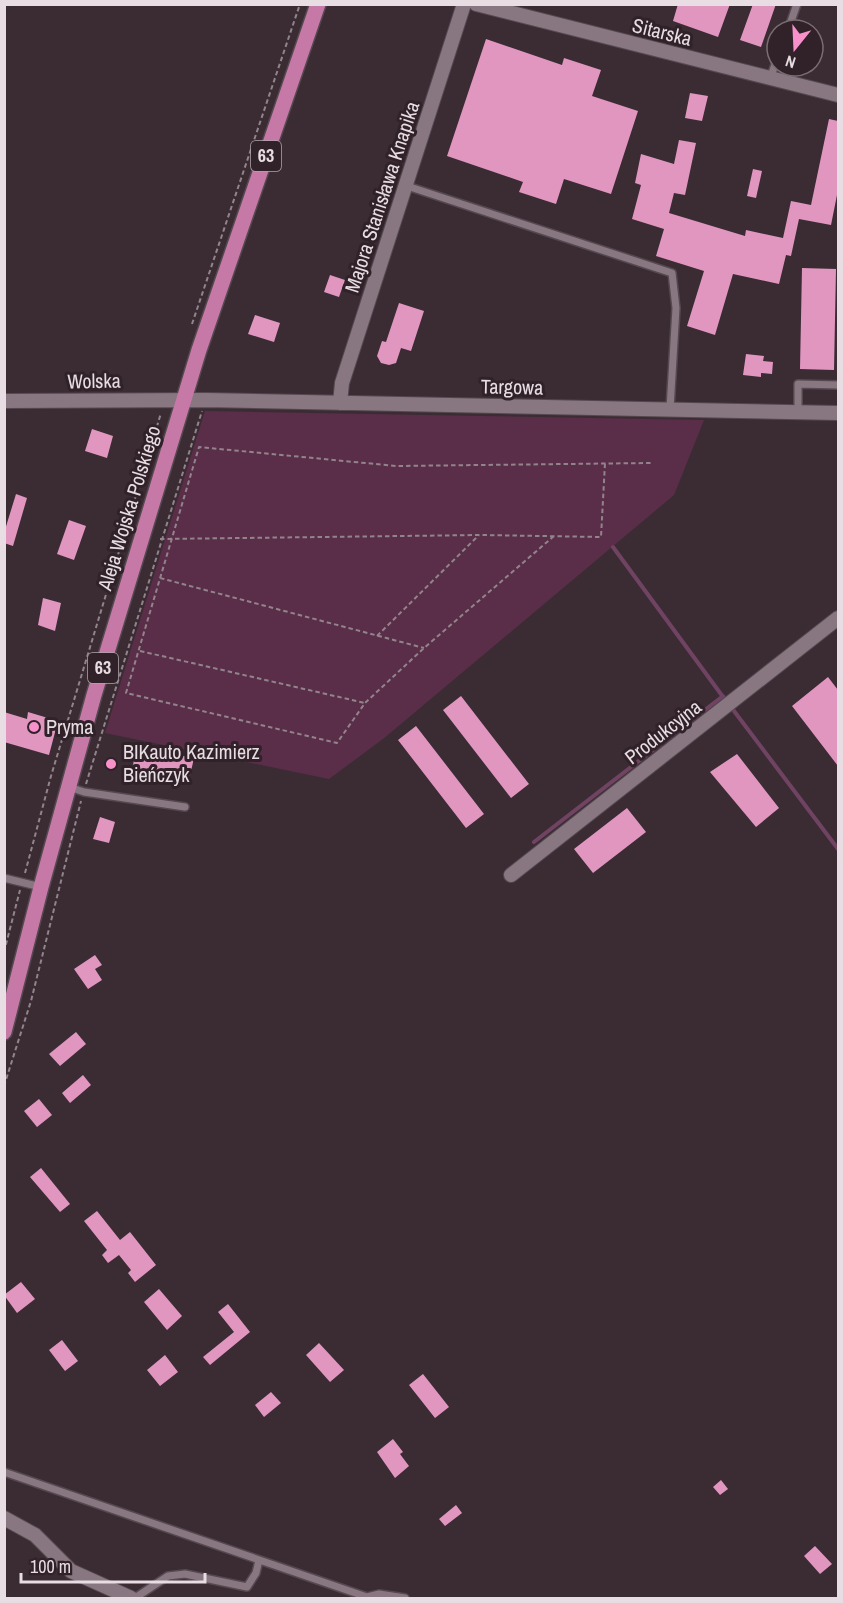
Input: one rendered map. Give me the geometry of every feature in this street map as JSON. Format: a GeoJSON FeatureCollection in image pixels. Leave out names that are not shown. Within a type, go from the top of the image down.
{"type":"FeatureCollection","features":[{"type":"Feature","properties":{"kind":"main road","name":"Aleja Wojska Polskiego"},"geometry":{"type":"LineString","coordinates":[[4,1032],[8,1003],[68,787],[199,350],[318,4]]}},
{"type":"Feature","properties":{"kind":"street","name":"Majora Stanisława Knapika"},"geometry":{"type":"LineString","coordinates":[[340,403],[342,383],[464,4]]}},
{"type":"Feature","properties":{"kind":"street","name":"Sitarska"},"geometry":{"type":"LineString","coordinates":[[476,4],[838,95]]}},
{"type":"Feature","properties":{"kind":"street","name":"Targowa"},"geometry":{"type":"LineString","coordinates":[[184,400],[838,413]]}},
{"type":"Feature","properties":{"kind":"street","name":"Wolska"},"geometry":{"type":"LineString","coordinates":[[4,402],[184,400]]}},
{"type":"Feature","properties":{"kind":"street","name":"Produkcyjna"},"geometry":{"type":"LineString","coordinates":[[511,876],[838,618]]}},
{"type":"Feature","properties":{"kind":"street"},"geometry":{"type":"LineString","coordinates":[[4,1518],[35,1535],[71,1571],[133,1599]]}},
{"type":"Feature","properties":{"kind":"lane"},"geometry":{"type":"LineString","coordinates":[[407,186],[672,273],[675,308],[670,409]]}},
{"type":"Feature","properties":{"kind":"lane"},"geometry":{"type":"LineString","coordinates":[[798,412],[798,384],[838,385]]}},
{"type":"Feature","properties":{"kind":"lane"},"geometry":{"type":"LineString","coordinates":[[68,787],[84,792],[185,807]]}},
{"type":"Feature","properties":{"kind":"lane"},"geometry":{"type":"LineString","coordinates":[[4,878],[41,887]]}},
{"type":"Feature","properties":{"kind":"lane"},"geometry":{"type":"LineString","coordinates":[[4,1472],[369,1598],[379,1594],[405,1599]]}},
{"type":"Feature","properties":{"kind":"lane"},"geometry":{"type":"LineString","coordinates":[[133,1599],[168,1576],[185,1574],[247,1587],[256,1573],[259,1560]]}},
{"type":"Feature","properties":{"kind":"path"},"geometry":{"type":"LineString","coordinates":[[4,1086],[31,1001],[84,792],[160,539],[206,400]]}},
{"type":"Feature","properties":{"kind":"path"},"geometry":{"type":"LineString","coordinates":[[554,536],[424,648],[365,703],[337,744],[126,693],[200,447],[396,466],[651,463]]}},
{"type":"Feature","properties":{"kind":"path"},"geometry":{"type":"LineString","coordinates":[[160,539],[480,535],[601,537],[605,463]]}},
{"type":"Feature","properties":{"kind":"path"},"geometry":{"type":"LineString","coordinates":[[377,636],[480,535]]}},
{"type":"Feature","properties":{"kind":"path"},"geometry":{"type":"LineString","coordinates":[[159,578],[424,648]]}},
{"type":"Feature","properties":{"kind":"path"},"geometry":{"type":"LineString","coordinates":[[139,651],[365,703]]}},
{"type":"Feature","properties":{"kind":"shaded area"},"geometry":{"type":"Polygon","coordinates":[[[205,411],[704,420],[674,495],[383,739],[329,779],[105,733],[205,411]]]}},
{"type":"Feature","properties":{"kind":"building"},"geometry":{"type":"Polygon","coordinates":[[[678,4],[730,4],[718,37],[673,21],[678,4]]]}},
{"type":"Feature","properties":{"kind":"building"},"geometry":{"type":"Polygon","coordinates":[[[753,4],[776,4],[771,18],[765,18],[765,36],[761,47],[740,40],[753,4]]]}},
{"type":"Feature","properties":{"kind":"building"},"geometry":{"type":"Polygon","coordinates":[[[486,39],[562,65],[564,58],[601,70],[592,96],[638,111],[611,194],[564,179],[556,204],[519,192],[523,182],[447,156],[486,39]]]}},
{"type":"Feature","properties":{"kind":"building"},"geometry":{"type":"Polygon","coordinates":[[[690,93],[708,96],[702,121],[685,118],[690,93]]]}},
{"type":"Feature","properties":{"kind":"building"},"geometry":{"type":"Polygon","coordinates":[[[829,119],[838,121],[838,190],[831,225],[799,219],[791,256],[786,255],[779,284],[733,274],[715,335],[687,326],[704,271],[656,256],[664,229],[632,219],[641,185],[635,183],[641,154],[674,164],[679,140],[696,143],[685,195],[674,193],[669,213],[745,236],[746,230],[783,238],[791,201],[811,205],[829,119]]]}},
{"type":"Feature","properties":{"kind":"building"},"geometry":{"type":"Polygon","coordinates":[[[753,169],[762,171],[756,198],[747,196],[753,169]]]}},
{"type":"Feature","properties":{"kind":"building"},"geometry":{"type":"Polygon","coordinates":[[[802,268],[836,269],[834,370],[800,369],[802,268]]]}},
{"type":"Feature","properties":{"kind":"building"},"geometry":{"type":"Polygon","coordinates":[[[330,275],[345,280],[339,297],[324,292],[330,275]]]}},
{"type":"Feature","properties":{"kind":"building"},"geometry":{"type":"Polygon","coordinates":[[[399,303],[424,311],[411,351],[401,348],[396,363],[389,365],[381,363],[377,356],[382,341],[386,342],[399,303]]]}},
{"type":"Feature","properties":{"kind":"building"},"geometry":{"type":"Polygon","coordinates":[[[255,315],[280,323],[274,342],[248,334],[255,315]]]}},
{"type":"Feature","properties":{"kind":"building"},"geometry":{"type":"Polygon","coordinates":[[[746,354],[764,356],[763,361],[773,362],[772,374],[761,373],[761,377],[743,375],[746,354]]]}},
{"type":"Feature","properties":{"kind":"building"},"geometry":{"type":"Polygon","coordinates":[[[92,429],[113,436],[107,458],[85,451],[92,429]]]}},
{"type":"Feature","properties":{"kind":"building"},"geometry":{"type":"Polygon","coordinates":[[[16,494],[27,498],[13,546],[4,543],[4,533],[16,494]]]}},
{"type":"Feature","properties":{"kind":"building"},"geometry":{"type":"Polygon","coordinates":[[[69,520],[86,526],[74,560],[57,554],[69,520]]]}},
{"type":"Feature","properties":{"kind":"building"},"geometry":{"type":"Polygon","coordinates":[[[43,598],[61,603],[55,631],[38,625],[43,598]]]}},
{"type":"Feature","properties":{"kind":"building"},"geometry":{"type":"Polygon","coordinates":[[[828,677],[838,690],[838,766],[792,706],[828,677]]]}},
{"type":"Feature","properties":{"kind":"building"},"geometry":{"type":"Polygon","coordinates":[[[461,696],[529,784],[511,798],[443,710],[461,696]]]}},
{"type":"Feature","properties":{"kind":"building"},"geometry":{"type":"Polygon","coordinates":[[[4,712],[27,719],[28,712],[58,721],[49,755],[4,742],[4,712]]]}},
{"type":"Feature","properties":{"kind":"building"},"geometry":{"type":"Polygon","coordinates":[[[416,726],[484,814],[466,828],[398,740],[416,726]]]}},
{"type":"Feature","properties":{"kind":"building"},"geometry":{"type":"Polygon","coordinates":[[[137,747],[194,758],[189,780],[132,769],[137,747]]]}},
{"type":"Feature","properties":{"kind":"building"},"geometry":{"type":"Polygon","coordinates":[[[737,754],[779,808],[756,827],[710,772],[737,754]]]}},
{"type":"Feature","properties":{"kind":"building"},"geometry":{"type":"Polygon","coordinates":[[[627,808],[646,832],[593,873],[574,849],[627,808]]]}},
{"type":"Feature","properties":{"kind":"building"},"geometry":{"type":"Polygon","coordinates":[[[100,817],[115,822],[109,843],[93,839],[100,817]]]}},
{"type":"Feature","properties":{"kind":"building"},"geometry":{"type":"Polygon","coordinates":[[[95,955],[102,965],[95,969],[102,980],[88,989],[74,969],[95,955]]]}},
{"type":"Feature","properties":{"kind":"building"},"geometry":{"type":"Polygon","coordinates":[[[76,1032],[86,1044],[60,1066],[49,1054],[76,1032]]]}},
{"type":"Feature","properties":{"kind":"building"},"geometry":{"type":"Polygon","coordinates":[[[83,1075],[91,1085],[70,1103],[62,1093],[83,1075]]]}},
{"type":"Feature","properties":{"kind":"building"},"geometry":{"type":"Polygon","coordinates":[[[39,1099],[52,1115],[37,1127],[24,1111],[39,1099]]]}},
{"type":"Feature","properties":{"kind":"building"},"geometry":{"type":"Polygon","coordinates":[[[41,1168],[70,1204],[60,1212],[30,1177],[41,1168]]]}},
{"type":"Feature","properties":{"kind":"building"},"geometry":{"type":"Polygon","coordinates":[[[97,1211],[120,1240],[130,1232],[156,1265],[135,1282],[128,1273],[131,1270],[119,1255],[108,1263],[102,1255],[107,1250],[84,1221],[97,1211]]]}},
{"type":"Feature","properties":{"kind":"building"},"geometry":{"type":"Polygon","coordinates":[[[21,1282],[35,1299],[17,1313],[4,1295],[21,1282]]]}},
{"type":"Feature","properties":{"kind":"building"},"geometry":{"type":"Polygon","coordinates":[[[159,1289],[182,1316],[167,1330],[144,1302],[159,1289]]]}},
{"type":"Feature","properties":{"kind":"building"},"geometry":{"type":"Polygon","coordinates":[[[228,1304],[250,1332],[210,1365],[203,1357],[234,1332],[218,1312],[228,1304]]]}},
{"type":"Feature","properties":{"kind":"building"},"geometry":{"type":"Polygon","coordinates":[[[62,1340],[78,1361],[65,1371],[49,1350],[62,1340]]]}},
{"type":"Feature","properties":{"kind":"building"},"geometry":{"type":"Polygon","coordinates":[[[319,1343],[344,1370],[330,1382],[306,1355],[319,1343]]]}},
{"type":"Feature","properties":{"kind":"building"},"geometry":{"type":"Polygon","coordinates":[[[165,1355],[178,1372],[160,1386],[147,1370],[165,1355]]]}},
{"type":"Feature","properties":{"kind":"building"},"geometry":{"type":"Polygon","coordinates":[[[423,1374],[449,1407],[435,1418],[409,1385],[423,1374]]]}},
{"type":"Feature","properties":{"kind":"building"},"geometry":{"type":"Polygon","coordinates":[[[271,1392],[281,1403],[264,1417],[255,1405],[271,1392]]]}},
{"type":"Feature","properties":{"kind":"building"},"geometry":{"type":"Polygon","coordinates":[[[393,1439],[403,1452],[400,1454],[409,1466],[395,1478],[377,1452],[393,1439]]]}},
{"type":"Feature","properties":{"kind":"building"},"geometry":{"type":"Polygon","coordinates":[[[721,1480],[728,1489],[720,1495],[713,1487],[721,1480]]]}},
{"type":"Feature","properties":{"kind":"building"},"geometry":{"type":"Polygon","coordinates":[[[456,1505],[462,1513],[445,1526],[439,1519],[456,1505]]]}},
{"type":"Feature","properties":{"kind":"building"},"geometry":{"type":"Polygon","coordinates":[[[815,1546],[832,1564],[820,1574],[804,1556],[815,1546]]]}},
{"type":"Feature","properties":{"kind":"waterway"},"geometry":{"type":"LineString","coordinates":[[613,547],[726,701]]}},
{"type":"Feature","properties":{"kind":"waterway"},"geometry":{"type":"LineString","coordinates":[[534,842],[723,696]]}},
{"type":"Feature","properties":{"kind":"waterway"},"geometry":{"type":"LineString","coordinates":[[731,707],[838,849]]}},
{"type":"Feature","properties":{"kind":"place","name":"Pryma"},"geometry":{"type":"Point","coordinates":[34,727]}},
{"type":"Feature","properties":{"kind":"place","name":"BIKauto Kazimierz Bieńczyk"},"geometry":{"type":"Point","coordinates":[111,764]}}]}
